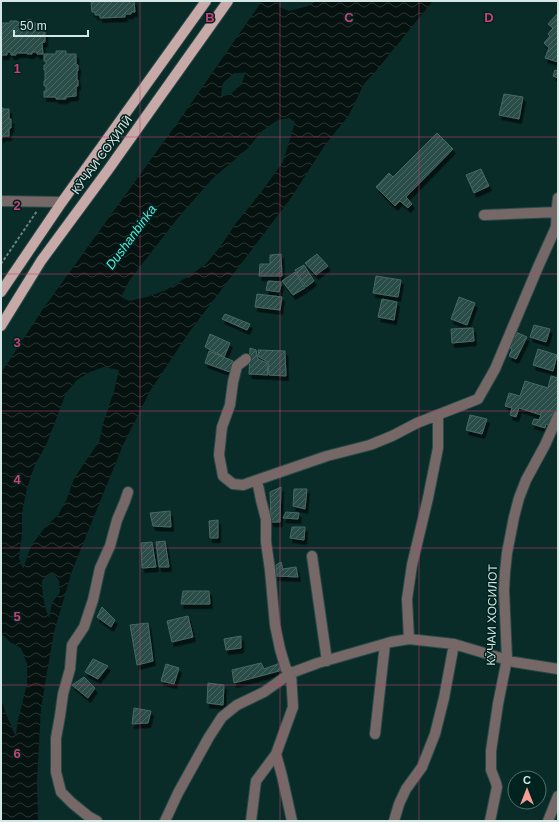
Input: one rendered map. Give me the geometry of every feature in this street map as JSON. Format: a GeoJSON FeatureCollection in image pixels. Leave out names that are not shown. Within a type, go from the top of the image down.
{"type":"FeatureCollection","features":[{"type":"Feature","properties":{"kind":"main road","name":"КӮЧАИ СОҲИЛӢ"},"geometry":{"type":"LineString","coordinates":[[1,292],[62,202],[206,1]]}},
{"type":"Feature","properties":{"kind":"main road","name":"КӮЧАИ СОҲИЛӢ"},"geometry":{"type":"LineString","coordinates":[[1,326],[41,261],[228,1]]}},
{"type":"Feature","properties":{"kind":"street"},"geometry":{"type":"LineString","coordinates":[[246,359],[237,366],[230,404],[222,427],[219,455],[223,476],[233,484],[243,485],[327,456],[370,445],[392,436],[417,422],[478,399],[495,369],[556,227],[558,198]]}},
{"type":"Feature","properties":{"kind":"street"},"geometry":{"type":"LineString","coordinates":[[1,201],[62,202]]}},
{"type":"Feature","properties":{"kind":"street"},"geometry":{"type":"LineString","coordinates":[[484,214],[557,212]]}},
{"type":"Feature","properties":{"kind":"street"},"geometry":{"type":"LineString","coordinates":[[409,639],[407,600],[412,565],[438,448],[438,415]]}},
{"type":"Feature","properties":{"kind":"street","name":"КӮЧАИ ХОСИЛОТ"},"geometry":{"type":"LineString","coordinates":[[490,821],[497,787],[492,770],[491,743],[506,659],[506,554],[519,498],[526,480],[545,445],[558,416]]}},
{"type":"Feature","properties":{"kind":"street"},"geometry":{"type":"LineString","coordinates":[[251,821],[256,782],[276,754],[293,707],[291,673],[286,669],[275,625],[266,542],[266,519],[260,500],[257,480]]}},
{"type":"Feature","properties":{"kind":"street"},"geometry":{"type":"LineString","coordinates":[[97,821],[88,816],[61,792],[56,772],[56,738],[63,694],[70,669],[72,645],[84,628],[93,600],[100,568],[110,546],[117,520],[128,492]]}},
{"type":"Feature","properties":{"kind":"street"},"geometry":{"type":"LineString","coordinates":[[312,556],[327,660]]}},
{"type":"Feature","properties":{"kind":"street"},"geometry":{"type":"LineString","coordinates":[[165,821],[178,793],[222,717],[237,705],[264,692],[291,673],[327,660],[391,642],[409,639],[454,644],[514,662],[558,669]]}},
{"type":"Feature","properties":{"kind":"street"},"geometry":{"type":"LineString","coordinates":[[375,734],[385,644]]}},
{"type":"Feature","properties":{"kind":"street"},"geometry":{"type":"LineString","coordinates":[[394,821],[399,804],[406,789],[422,767],[435,734],[444,698],[454,644]]}},
{"type":"Feature","properties":{"kind":"street"},"geometry":{"type":"LineString","coordinates":[[276,754],[292,821]]}},
{"type":"Feature","properties":{"kind":"street"},"geometry":{"type":"LineString","coordinates":[[548,821],[558,796]]}},
{"type":"Feature","properties":{"kind":"path"},"geometry":{"type":"LineString","coordinates":[[1,264],[44,201]]}},
{"type":"Feature","properties":{"kind":"water","name":"Dushanbinka"},"geometry":{"type":"Polygon","coordinates":[[[262,1],[280,1],[279,7],[289,11],[308,6],[316,1],[433,1],[364,84],[349,115],[325,145],[291,198],[190,331],[150,391],[123,445],[72,571],[54,632],[41,708],[37,781],[38,821],[1,821],[1,698],[16,737],[17,724],[27,684],[27,664],[21,648],[10,642],[1,633],[1,373],[43,309],[183,115],[262,1]],[[234,73],[223,83],[221,96],[230,95],[242,83],[245,73],[234,73]],[[289,118],[278,120],[262,131],[247,149],[212,179],[177,219],[129,281],[121,297],[129,301],[147,297],[166,290],[205,265],[283,162],[295,122],[289,118]],[[104,367],[90,372],[77,380],[66,393],[47,443],[35,465],[27,488],[22,513],[22,534],[19,558],[23,569],[31,546],[46,526],[58,515],[66,501],[74,479],[99,442],[119,370],[104,367]],[[53,572],[42,580],[42,590],[49,618],[52,603],[60,592],[59,581],[53,572]]]}},
{"type":"Feature","properties":{"kind":"building"},"geometry":{"type":"Polygon","coordinates":[[[91,1],[134,1],[135,12],[125,14],[125,17],[100,18],[100,15],[95,15],[95,12],[92,12],[91,1]]]}},
{"type":"Feature","properties":{"kind":"building"},"geometry":{"type":"Polygon","coordinates":[[[558,13],[558,62],[545,58],[549,48],[544,43],[550,36],[548,34],[553,28],[548,24],[558,13]]]}},
{"type":"Feature","properties":{"kind":"building"},"geometry":{"type":"Polygon","coordinates":[[[26,20],[32,20],[32,23],[42,23],[42,32],[45,32],[45,42],[42,43],[43,54],[32,52],[32,54],[16,53],[16,55],[11,55],[11,52],[7,52],[7,55],[1,55],[1,23],[10,23],[10,21],[26,22],[26,20]]]}},
{"type":"Feature","properties":{"kind":"building"},"geometry":{"type":"Polygon","coordinates":[[[56,51],[66,51],[66,54],[76,54],[76,65],[78,65],[78,86],[76,86],[76,96],[66,97],[66,99],[44,97],[46,86],[44,86],[44,65],[46,65],[46,61],[44,61],[44,54],[56,54],[56,51]]]}},
{"type":"Feature","properties":{"kind":"building"},"geometry":{"type":"Polygon","coordinates":[[[555,70],[558,71],[558,78],[553,76],[555,70]]]}},
{"type":"Feature","properties":{"kind":"building"},"geometry":{"type":"Polygon","coordinates":[[[504,94],[523,97],[519,119],[499,115],[504,94]]]}},
{"type":"Feature","properties":{"kind":"building"},"geometry":{"type":"Polygon","coordinates":[[[1,108],[9,109],[9,119],[11,119],[9,136],[2,136],[2,138],[1,138],[1,108]]]}},
{"type":"Feature","properties":{"kind":"building"},"geometry":{"type":"Polygon","coordinates":[[[437,133],[453,149],[406,197],[412,204],[408,208],[400,201],[395,206],[376,187],[389,173],[393,177],[437,133]]]}},
{"type":"Feature","properties":{"kind":"building"},"geometry":{"type":"Polygon","coordinates":[[[481,169],[489,186],[474,193],[466,175],[481,169]]]}},
{"type":"Feature","properties":{"kind":"building"},"geometry":{"type":"Polygon","coordinates":[[[281,254],[282,276],[259,276],[260,264],[270,264],[270,255],[281,254]]]}},
{"type":"Feature","properties":{"kind":"building"},"geometry":{"type":"Polygon","coordinates":[[[317,254],[328,266],[316,275],[305,263],[317,254]]]}},
{"type":"Feature","properties":{"kind":"building"},"geometry":{"type":"Polygon","coordinates":[[[304,265],[314,281],[306,287],[295,270],[304,265]]]}},
{"type":"Feature","properties":{"kind":"building"},"geometry":{"type":"Polygon","coordinates":[[[295,272],[305,288],[293,295],[282,281],[295,272]]]}},
{"type":"Feature","properties":{"kind":"building"},"geometry":{"type":"Polygon","coordinates":[[[376,276],[401,280],[398,297],[373,293],[376,276]]]}},
{"type":"Feature","properties":{"kind":"building"},"geometry":{"type":"Polygon","coordinates":[[[268,281],[281,282],[279,292],[266,290],[268,281]]]}},
{"type":"Feature","properties":{"kind":"building"},"geometry":{"type":"Polygon","coordinates":[[[257,294],[282,297],[280,310],[255,307],[257,294]]]}},
{"type":"Feature","properties":{"kind":"building"},"geometry":{"type":"Polygon","coordinates":[[[459,297],[475,303],[467,325],[451,319],[459,297]]]}},
{"type":"Feature","properties":{"kind":"building"},"geometry":{"type":"Polygon","coordinates":[[[382,299],[397,302],[394,320],[378,317],[382,299]]]}},
{"type":"Feature","properties":{"kind":"building"},"geometry":{"type":"Polygon","coordinates":[[[225,314],[250,324],[247,330],[222,319],[225,314]]]}},
{"type":"Feature","properties":{"kind":"building"},"geometry":{"type":"Polygon","coordinates":[[[534,325],[550,329],[546,342],[530,337],[534,325]]]}},
{"type":"Feature","properties":{"kind":"building"},"geometry":{"type":"Polygon","coordinates":[[[473,328],[474,341],[452,343],[451,329],[473,328]]]}},
{"type":"Feature","properties":{"kind":"building"},"geometry":{"type":"Polygon","coordinates":[[[516,332],[527,337],[516,359],[509,356],[512,349],[509,348],[516,332]]]}},
{"type":"Feature","properties":{"kind":"building"},"geometry":{"type":"Polygon","coordinates":[[[210,334],[230,343],[224,357],[205,347],[210,334]]]}},
{"type":"Feature","properties":{"kind":"building"},"geometry":{"type":"Polygon","coordinates":[[[250,348],[256,350],[258,359],[267,363],[268,375],[249,374],[250,348]]]}},
{"type":"Feature","properties":{"kind":"building"},"geometry":{"type":"Polygon","coordinates":[[[538,349],[557,355],[553,371],[533,365],[538,349]]]}},
{"type":"Feature","properties":{"kind":"building"},"geometry":{"type":"Polygon","coordinates":[[[258,350],[285,351],[286,376],[269,375],[268,362],[259,357],[258,350]]]}},
{"type":"Feature","properties":{"kind":"building"},"geometry":{"type":"Polygon","coordinates":[[[209,351],[233,361],[230,372],[205,363],[209,351]]]}},
{"type":"Feature","properties":{"kind":"building"},"geometry":{"type":"Polygon","coordinates":[[[551,376],[558,378],[558,404],[552,426],[546,424],[545,428],[532,424],[534,419],[539,420],[541,415],[519,408],[516,417],[510,415],[512,408],[505,406],[509,393],[520,396],[525,381],[548,388],[551,376]]]}},
{"type":"Feature","properties":{"kind":"building"},"geometry":{"type":"Polygon","coordinates":[[[470,415],[487,419],[482,434],[466,430],[470,415]]]}},
{"type":"Feature","properties":{"kind":"building"},"geometry":{"type":"Polygon","coordinates":[[[281,487],[280,522],[271,522],[270,492],[281,487]]]}},
{"type":"Feature","properties":{"kind":"building"},"geometry":{"type":"Polygon","coordinates":[[[294,489],[307,489],[305,509],[293,506],[294,489]]]}},
{"type":"Feature","properties":{"kind":"building"},"geometry":{"type":"Polygon","coordinates":[[[170,511],[171,527],[153,526],[150,513],[170,511]]]}},
{"type":"Feature","properties":{"kind":"building"},"geometry":{"type":"Polygon","coordinates":[[[286,512],[299,513],[298,519],[283,518],[286,512]]]}},
{"type":"Feature","properties":{"kind":"building"},"geometry":{"type":"Polygon","coordinates":[[[218,520],[218,538],[210,538],[209,521],[218,520]]]}},
{"type":"Feature","properties":{"kind":"building"},"geometry":{"type":"Polygon","coordinates":[[[292,527],[305,527],[304,540],[290,538],[292,527]]]}},
{"type":"Feature","properties":{"kind":"building"},"geometry":{"type":"Polygon","coordinates":[[[165,541],[169,567],[159,567],[156,542],[165,541]]]}},
{"type":"Feature","properties":{"kind":"building"},"geometry":{"type":"Polygon","coordinates":[[[152,542],[156,567],[142,568],[141,543],[152,542]]]}},
{"type":"Feature","properties":{"kind":"building"},"geometry":{"type":"Polygon","coordinates":[[[281,562],[283,569],[296,567],[298,577],[276,576],[276,565],[281,562]]]}},
{"type":"Feature","properties":{"kind":"building"},"geometry":{"type":"Polygon","coordinates":[[[183,591],[209,591],[210,604],[181,604],[183,591]]]}},
{"type":"Feature","properties":{"kind":"building"},"geometry":{"type":"Polygon","coordinates":[[[102,607],[115,620],[111,627],[97,617],[102,607]]]}},
{"type":"Feature","properties":{"kind":"building"},"geometry":{"type":"Polygon","coordinates":[[[188,616],[193,637],[172,642],[167,621],[188,616]]]}},
{"type":"Feature","properties":{"kind":"building"},"geometry":{"type":"Polygon","coordinates":[[[148,623],[153,661],[137,665],[130,625],[148,623]]]}},
{"type":"Feature","properties":{"kind":"building"},"geometry":{"type":"Polygon","coordinates":[[[241,636],[241,648],[226,650],[224,639],[241,636]]]}},
{"type":"Feature","properties":{"kind":"building"},"geometry":{"type":"Polygon","coordinates":[[[93,659],[108,666],[98,679],[85,672],[93,659]]]}},
{"type":"Feature","properties":{"kind":"building"},"geometry":{"type":"Polygon","coordinates":[[[261,663],[264,669],[280,663],[279,671],[234,683],[232,670],[261,663]]]}},
{"type":"Feature","properties":{"kind":"building"},"geometry":{"type":"Polygon","coordinates":[[[166,664],[179,668],[174,684],[161,681],[166,664]]]}},
{"type":"Feature","properties":{"kind":"building"},"geometry":{"type":"Polygon","coordinates":[[[84,677],[95,688],[88,698],[72,685],[84,677]]]}},
{"type":"Feature","properties":{"kind":"building"},"geometry":{"type":"Polygon","coordinates":[[[208,683],[224,685],[223,705],[207,703],[208,683]]]}},
{"type":"Feature","properties":{"kind":"building"},"geometry":{"type":"Polygon","coordinates":[[[134,708],[151,711],[148,723],[132,724],[134,708]]]}}]}
